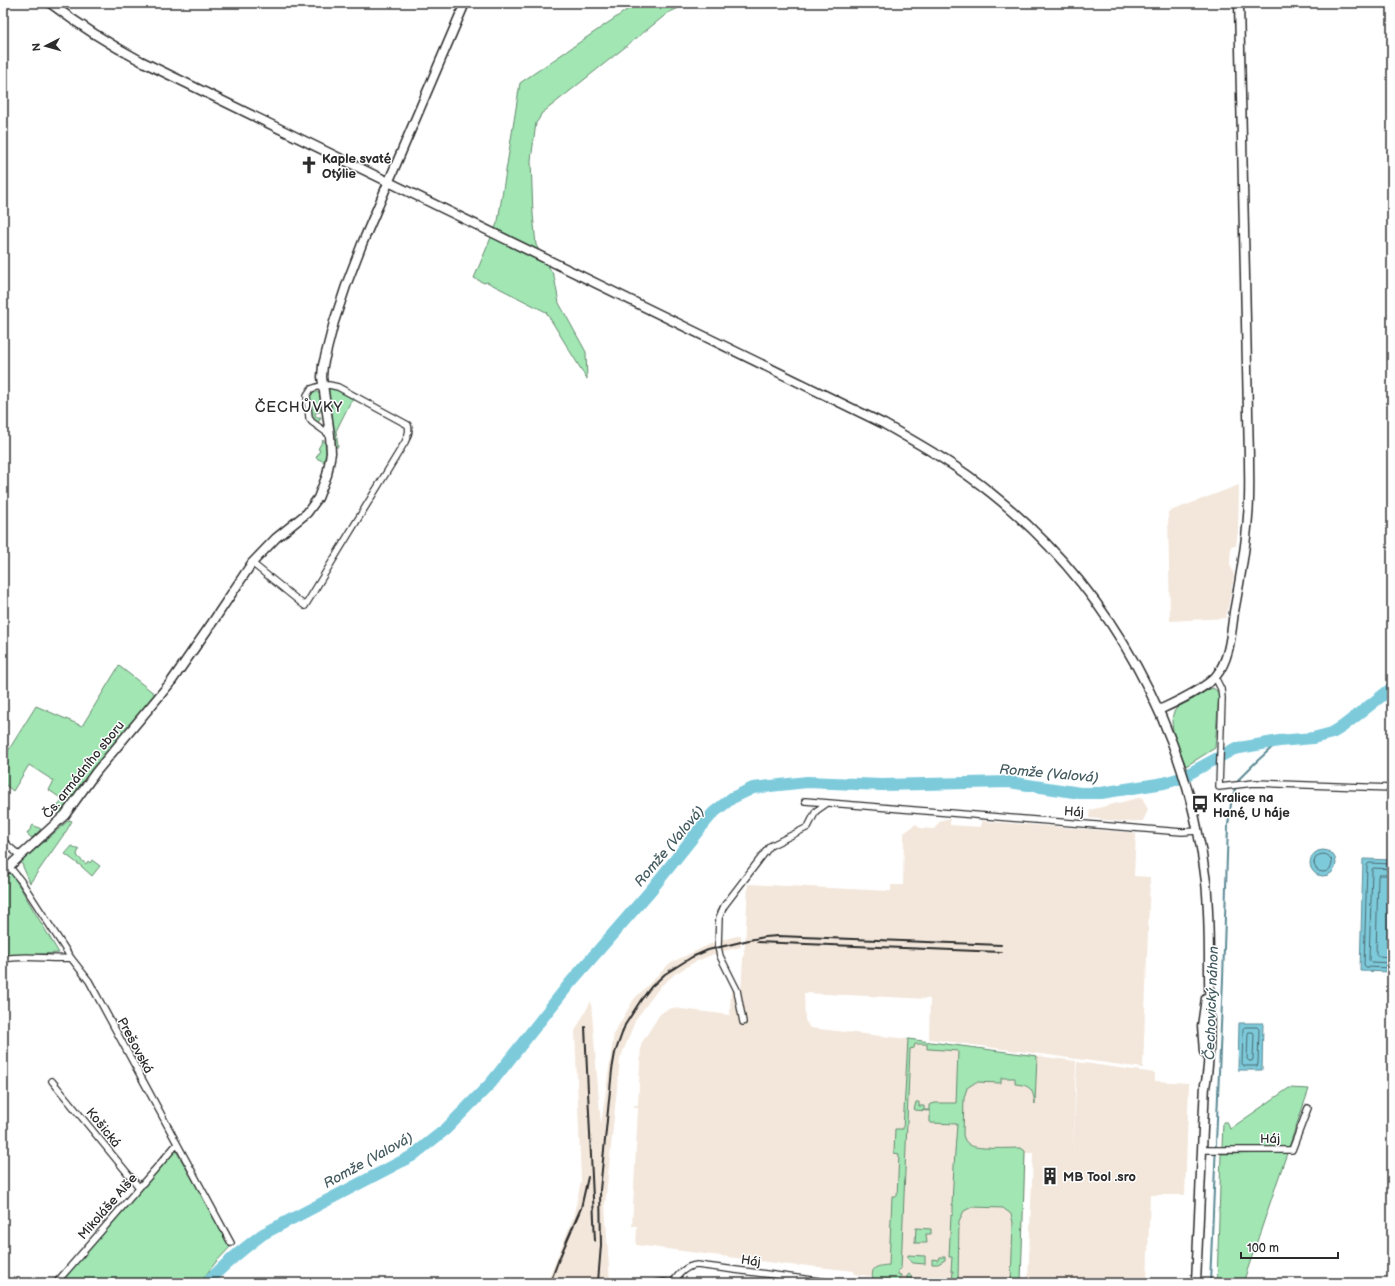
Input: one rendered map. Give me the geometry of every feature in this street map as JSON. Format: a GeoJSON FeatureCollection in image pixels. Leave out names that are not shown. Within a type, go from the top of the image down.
{"type":"FeatureCollection","features":[{"type":"Feature","properties":{"kind":"main road"},"geometry":{"type":"LineString","coordinates":[[50,3],[87,30],[134,58],[884,424],[962,471],[990,492],[1026,524],[1056,554],[1098,605],[1121,639],[1139,670],[1159,710],[1180,766],[1187,787],[1197,831],[1207,895],[1209,935],[1209,1022],[1196,1283]]}},
{"type":"Feature","properties":{"kind":"main road","name":"Čs. armádního sboru"},"geometry":{"type":"LineString","coordinates":[[3,872],[65,815],[96,772],[171,682],[252,563],[276,538],[307,513],[318,498],[330,465],[330,435],[323,386],[323,365],[334,322],[347,283],[388,183],[465,3]]}},
{"type":"Feature","properties":{"kind":"main road"},"geometry":{"type":"LineString","coordinates":[[1159,710],[1201,688],[1215,677],[1224,662],[1228,648],[1244,557],[1249,510],[1249,458],[1239,3]]}},
{"type":"Feature","properties":{"kind":"street"},"geometry":{"type":"LineString","coordinates":[[252,563],[305,606],[405,442],[409,433],[408,425],[338,387],[323,386],[312,388],[307,397],[308,415],[312,422],[330,435]]}},
{"type":"Feature","properties":{"kind":"street"},"geometry":{"type":"LineString","coordinates":[[1215,677],[1222,694],[1219,787],[1254,783],[1392,788]]}},
{"type":"Feature","properties":{"kind":"street","name":"Háj"},"geometry":{"type":"LineString","coordinates":[[805,801],[1182,832],[1197,831]]}},
{"type":"Feature","properties":{"kind":"street"},"geometry":{"type":"LineString","coordinates":[[743,1022],[737,990],[720,956],[718,947],[718,922],[720,914],[724,906],[770,846],[808,827],[816,811],[829,803]]}},
{"type":"Feature","properties":{"kind":"street"},"geometry":{"type":"LineString","coordinates":[[3,842],[20,856]]}},
{"type":"Feature","properties":{"kind":"street","name":"Prešovská"},"geometry":{"type":"LineString","coordinates":[[9,866],[21,881],[71,958],[89,980],[176,1144],[231,1243]]}},
{"type":"Feature","properties":{"kind":"street"},"geometry":{"type":"LineString","coordinates":[[3,958],[30,956],[71,958]]}},
{"type":"Feature","properties":{"kind":"street","name":"Košická"},"geometry":{"type":"LineString","coordinates":[[52,1081],[138,1186]]}},
{"type":"Feature","properties":{"kind":"street","name":"Háj"},"geometry":{"type":"LineString","coordinates":[[1202,1150],[1292,1150],[1308,1108]]}},
{"type":"Feature","properties":{"kind":"street","name":"Mikoláše Alše"},"geometry":{"type":"LineString","coordinates":[[56,1283],[138,1186],[176,1144]]}},
{"type":"Feature","properties":{"kind":"street","name":"Háj"},"geometry":{"type":"LineString","coordinates":[[671,1283],[684,1269],[691,1265],[697,1264],[835,1283]]}},
{"type":"Feature","properties":{"kind":"street"},"geometry":{"type":"LineString","coordinates":[[656,1283],[671,1283]]}},
{"type":"Feature","properties":{"kind":"shaded area"},"geometry":{"type":"Polygon","coordinates":[[[1239,485],[1238,531],[1236,546],[1231,546],[1230,564],[1234,575],[1226,618],[1170,621],[1168,512],[1239,485]]]}},
{"type":"Feature","properties":{"kind":"shaded area"},"geometry":{"type":"Polygon","coordinates":[[[1142,797],[1148,810],[1143,821],[1124,822],[1089,818],[1090,810],[1142,797]]]}},
{"type":"Feature","properties":{"kind":"shaded area"},"geometry":{"type":"Polygon","coordinates":[[[950,819],[950,825],[981,827],[982,821],[1136,833],[1134,876],[1150,877],[1143,1068],[929,1039],[930,999],[804,993],[805,1020],[810,1028],[1076,1061],[1073,1158],[1077,1062],[1155,1073],[1155,1081],[1189,1083],[1185,1195],[1150,1195],[1147,1283],[1028,1283],[1033,1153],[1026,1153],[1021,1283],[920,1283],[854,1274],[854,1271],[790,1265],[636,1245],[637,1226],[632,1226],[638,1108],[634,1108],[634,1105],[638,1105],[641,1044],[660,1014],[666,1010],[673,1008],[730,1015],[731,990],[741,990],[748,884],[891,891],[891,885],[903,885],[904,833],[916,824],[920,828],[934,829],[940,821],[950,819]]]}},
{"type":"Feature","properties":{"kind":"shaded area"},"geometry":{"type":"Polygon","coordinates":[[[741,935],[741,947],[716,953],[693,963],[675,974],[660,987],[636,1019],[620,1059],[605,1205],[610,1283],[547,1283],[573,1218],[581,1181],[575,1031],[591,1001],[601,1125],[614,1033],[634,999],[670,963],[717,941],[741,935]]]}},
{"type":"Feature","properties":{"kind":"green space"},"geometry":{"type":"Polygon","coordinates":[[[637,3],[689,3],[668,13],[541,114],[536,123],[531,160],[536,245],[554,276],[559,303],[586,352],[587,379],[546,312],[487,282],[484,283],[474,278],[498,221],[520,83],[637,3]]]}},
{"type":"Feature","properties":{"kind":"green space"},"geometry":{"type":"Polygon","coordinates":[[[334,387],[357,399],[351,401],[336,431],[338,447],[333,447],[327,391],[334,387]]]}},
{"type":"Feature","properties":{"kind":"green space"},"geometry":{"type":"Polygon","coordinates":[[[313,392],[320,394],[320,412],[315,413],[316,417],[321,417],[318,423],[311,418],[313,418],[312,412],[309,412],[309,399],[313,392]]]}},
{"type":"Feature","properties":{"kind":"green space"},"geometry":{"type":"Polygon","coordinates":[[[323,440],[326,451],[325,462],[316,458],[320,450],[318,449],[323,440]]]}},
{"type":"Feature","properties":{"kind":"green space"},"geometry":{"type":"Polygon","coordinates":[[[119,666],[155,694],[89,774],[60,814],[55,809],[63,800],[49,790],[54,781],[29,765],[13,791],[3,783],[3,759],[36,706],[82,726],[119,666]]]}},
{"type":"Feature","properties":{"kind":"green space"},"geometry":{"type":"Polygon","coordinates":[[[1213,688],[1219,694],[1215,748],[1186,766],[1173,732],[1172,718],[1174,712],[1184,703],[1204,691],[1213,688]]]}},
{"type":"Feature","properties":{"kind":"green space"},"geometry":{"type":"Polygon","coordinates":[[[69,820],[72,821],[67,830],[30,883],[21,862],[69,820]]]}},
{"type":"Feature","properties":{"kind":"green space"},"geometry":{"type":"Polygon","coordinates":[[[33,825],[41,829],[32,838],[27,834],[33,825]]]}},
{"type":"Feature","properties":{"kind":"green space"},"geometry":{"type":"Polygon","coordinates":[[[72,846],[79,850],[77,854],[78,857],[86,864],[88,861],[90,863],[92,860],[100,866],[92,876],[65,854],[72,846]]]}},
{"type":"Feature","properties":{"kind":"green space"},"geometry":{"type":"Polygon","coordinates":[[[11,872],[59,953],[3,956],[3,880],[11,872]]]}},
{"type":"Feature","properties":{"kind":"green space"},"geometry":{"type":"Polygon","coordinates":[[[908,1039],[1037,1056],[1035,1104],[1030,1089],[1025,1086],[1015,1084],[1015,1078],[1001,1078],[1001,1083],[976,1082],[967,1088],[964,1098],[963,1135],[967,1143],[974,1147],[980,1148],[1021,1148],[1025,1151],[1021,1283],[1011,1283],[1013,1223],[1011,1214],[1003,1208],[972,1207],[964,1211],[959,1221],[958,1283],[907,1283],[907,1276],[909,1274],[911,1275],[911,1279],[952,1281],[953,1271],[951,1271],[952,1257],[949,1257],[951,1215],[953,1215],[952,1195],[957,1124],[930,1123],[930,1111],[914,1110],[916,1102],[919,1102],[919,1106],[924,1106],[924,1110],[929,1110],[929,1105],[935,1103],[956,1103],[958,1051],[927,1049],[927,1044],[915,1044],[914,1048],[910,1049],[901,1269],[898,1270],[898,1274],[901,1275],[900,1283],[874,1283],[872,1274],[875,1268],[889,1265],[892,1196],[897,1196],[899,1154],[894,1153],[895,1129],[903,1129],[908,1039]]]}},
{"type":"Feature","properties":{"kind":"green space"},"geometry":{"type":"Polygon","coordinates":[[[1289,1088],[1309,1089],[1289,1147],[1222,1147],[1223,1122],[1227,1122],[1230,1129],[1289,1088]]]}},
{"type":"Feature","properties":{"kind":"green space"},"geometry":{"type":"Polygon","coordinates":[[[175,1149],[231,1246],[215,1263],[200,1283],[60,1283],[175,1149]]]}},
{"type":"Feature","properties":{"kind":"green space"},"geometry":{"type":"Polygon","coordinates":[[[1287,1153],[1243,1283],[1217,1283],[1221,1154],[1287,1153]]]}},
{"type":"Feature","properties":{"kind":"green space"},"geometry":{"type":"Polygon","coordinates":[[[916,1228],[931,1229],[931,1234],[926,1234],[927,1243],[915,1243],[916,1228]]]}},
{"type":"Feature","properties":{"kind":"green space"},"geometry":{"type":"Polygon","coordinates":[[[908,1255],[925,1256],[925,1264],[913,1263],[908,1259],[908,1255]]]}},
{"type":"Feature","properties":{"kind":"green space"},"geometry":{"type":"Polygon","coordinates":[[[939,1257],[945,1257],[945,1260],[938,1264],[932,1264],[932,1259],[938,1260],[939,1257]]]}},
{"type":"Feature","properties":{"kind":"water"},"geometry":{"type":"Polygon","coordinates":[[[1323,850],[1332,854],[1336,863],[1332,872],[1323,876],[1314,872],[1310,863],[1314,854],[1323,850]]]}},
{"type":"Feature","properties":{"kind":"water"},"geometry":{"type":"Polygon","coordinates":[[[1363,859],[1392,860],[1392,972],[1360,971],[1363,859]]]}},
{"type":"Feature","properties":{"kind":"water"},"geometry":{"type":"Polygon","coordinates":[[[1239,1023],[1263,1023],[1262,1070],[1238,1070],[1239,1023]]]}},
{"type":"Feature","properties":{"kind":"waterway","name":"Romže (Valová)"},"geometry":{"type":"LineString","coordinates":[[207,1283],[220,1269],[263,1234],[412,1156],[446,1129],[491,1083],[570,983],[651,890],[713,813],[732,798],[753,788],[807,782],[882,785],[1009,782],[1080,793],[1101,793],[1164,783],[1181,778],[1234,749],[1279,741],[1313,738],[1332,733],[1392,688]]}},
{"type":"Feature","properties":{"kind":"waterway","name":"Čechovický náhon"},"geometry":{"type":"LineString","coordinates":[[1210,1283],[1228,825],[1232,797],[1239,779],[1279,741]]}},
{"type":"Feature","properties":{"kind":"railway"},"geometry":{"type":"LineString","coordinates":[[598,1282],[601,1245],[600,1190],[615,1053],[625,1025],[651,987],[665,974],[692,957],[708,950],[765,937],[778,936],[1001,945]]}},
{"type":"Feature","properties":{"kind":"railway"},"geometry":{"type":"LineString","coordinates":[[757,942],[1001,952]]}},
{"type":"Feature","properties":{"kind":"railway"},"geometry":{"type":"LineString","coordinates":[[585,1027],[595,1241]]}},
{"type":"Feature","properties":{"kind":"railway"},"geometry":{"type":"LineString","coordinates":[[550,1283],[581,1208],[588,1177]]}},
{"type":"Feature","properties":{"kind":"place","name":"Kaple svaté Otýlie"},"geometry":{"type":"Point","coordinates":[309,165]}},
{"type":"Feature","properties":{"kind":"place","name":"Kralice na Hané, U háje"},"geometry":{"type":"Point","coordinates":[1200,804]}},
{"type":"Feature","properties":{"kind":"place","name":"MB Tool .sro"},"geometry":{"type":"Point","coordinates":[1050,1176]}},
{"type":"Feature","properties":{"kind":"district","name":"ČECHŮVKY"},"geometry":{"type":"Point","coordinates":[299,407]}}]}
